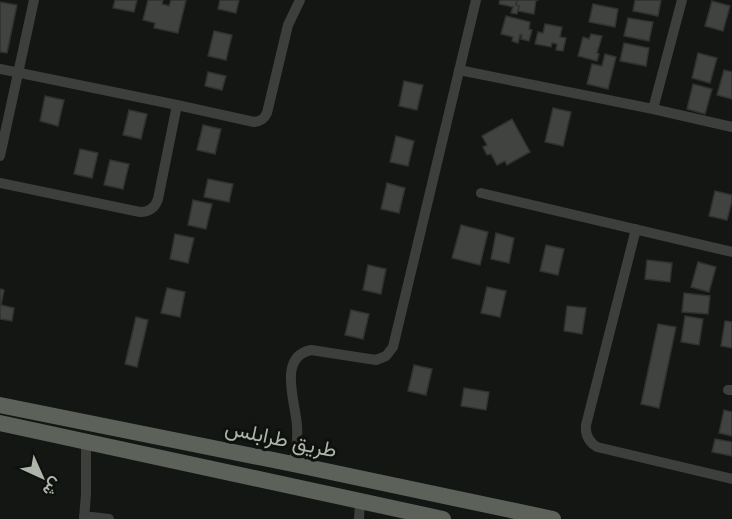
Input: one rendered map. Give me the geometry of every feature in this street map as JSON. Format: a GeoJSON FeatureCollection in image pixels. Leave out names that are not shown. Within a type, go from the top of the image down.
{"type":"FeatureCollection","features":[{"type":"Feature","properties":{"kind":"highway","name":"طريق طرابلس"},"geometry":{"type":"LineString","coordinates":[[0,405],[553,519]]}},
{"type":"Feature","properties":{"kind":"highway"},"geometry":{"type":"LineString","coordinates":[[0,423],[443,519]]}},
{"type":"Feature","properties":{"kind":"street"},"geometry":{"type":"LineString","coordinates":[[0,156],[34,0]]}},
{"type":"Feature","properties":{"kind":"street"},"geometry":{"type":"LineString","coordinates":[[0,69],[254,122],[262,120],[267,113],[288,25],[300,0]]}},
{"type":"Feature","properties":{"kind":"street"},"geometry":{"type":"LineString","coordinates":[[293,464],[297,428],[290,387],[293,364],[298,356],[311,350],[376,360],[386,356],[393,347],[476,0]]}},
{"type":"Feature","properties":{"kind":"street"},"geometry":{"type":"LineString","coordinates":[[653,109],[682,0]]}},
{"type":"Feature","properties":{"kind":"street"},"geometry":{"type":"LineString","coordinates":[[459,70],[732,127]]}},
{"type":"Feature","properties":{"kind":"street"},"geometry":{"type":"LineString","coordinates":[[0,183],[140,212],[148,211],[158,200],[177,105]]}},
{"type":"Feature","properties":{"kind":"street"},"geometry":{"type":"LineString","coordinates":[[481,193],[732,252]]}},
{"type":"Feature","properties":{"kind":"street"},"geometry":{"type":"LineString","coordinates":[[636,229],[586,425],[586,435],[597,447],[732,479]]}},
{"type":"Feature","properties":{"kind":"street"},"geometry":{"type":"LineString","coordinates":[[86,442],[84,518],[109,519]]}},
{"type":"Feature","properties":{"kind":"street"},"geometry":{"type":"LineString","coordinates":[[359,519],[360,502]]}},
{"type":"Feature","properties":{"kind":"building"},"geometry":{"type":"Polygon","coordinates":[[[115,0],[137,0],[134,12],[113,8],[115,0]]]}},
{"type":"Feature","properties":{"kind":"building"},"geometry":{"type":"Polygon","coordinates":[[[148,0],[163,0],[162,4],[169,6],[171,0],[186,0],[178,33],[154,28],[155,23],[143,20],[148,0]]]}},
{"type":"Feature","properties":{"kind":"building"},"geometry":{"type":"Polygon","coordinates":[[[220,0],[239,0],[236,13],[218,9],[220,0]]]}},
{"type":"Feature","properties":{"kind":"building"},"geometry":{"type":"Polygon","coordinates":[[[500,0],[517,0],[516,5],[519,6],[517,14],[511,13],[513,7],[499,4],[500,0]]]}},
{"type":"Feature","properties":{"kind":"building"},"geometry":{"type":"Polygon","coordinates":[[[517,0],[536,0],[534,14],[518,11],[517,0]]]}},
{"type":"Feature","properties":{"kind":"building"},"geometry":{"type":"Polygon","coordinates":[[[635,0],[661,0],[658,16],[633,11],[635,0]]]}},
{"type":"Feature","properties":{"kind":"building"},"geometry":{"type":"Polygon","coordinates":[[[712,1],[730,6],[723,31],[705,26],[712,1]]]}},
{"type":"Feature","properties":{"kind":"building"},"geometry":{"type":"Polygon","coordinates":[[[0,2],[17,5],[7,53],[0,52],[0,2]]]}},
{"type":"Feature","properties":{"kind":"building"},"geometry":{"type":"Polygon","coordinates":[[[593,4],[618,9],[615,27],[589,22],[593,4]]]}},
{"type":"Feature","properties":{"kind":"building"},"geometry":{"type":"Polygon","coordinates":[[[506,16],[530,22],[529,29],[532,30],[529,41],[521,39],[522,35],[520,35],[518,43],[512,41],[513,37],[501,34],[506,16]]]}},
{"type":"Feature","properties":{"kind":"building"},"geometry":{"type":"Polygon","coordinates":[[[628,18],[653,22],[649,41],[624,36],[628,18]]]}},
{"type":"Feature","properties":{"kind":"building"},"geometry":{"type":"Polygon","coordinates":[[[545,24],[562,27],[560,37],[566,38],[563,51],[556,50],[557,44],[552,43],[551,47],[535,44],[538,32],[543,33],[545,24]]]}},
{"type":"Feature","properties":{"kind":"building"},"geometry":{"type":"Polygon","coordinates":[[[214,31],[232,35],[226,60],[208,56],[214,31]]]}},
{"type":"Feature","properties":{"kind":"building"},"geometry":{"type":"Polygon","coordinates":[[[591,34],[602,36],[597,61],[578,56],[583,37],[589,39],[591,34]]]}},
{"type":"Feature","properties":{"kind":"building"},"geometry":{"type":"Polygon","coordinates":[[[624,43],[649,48],[646,66],[620,61],[624,43]]]}},
{"type":"Feature","properties":{"kind":"building"},"geometry":{"type":"Polygon","coordinates":[[[698,53],[717,58],[710,83],[692,78],[698,53]]]}},
{"type":"Feature","properties":{"kind":"building"},"geometry":{"type":"Polygon","coordinates":[[[605,54],[616,57],[608,89],[587,84],[592,64],[602,66],[605,54]]]}},
{"type":"Feature","properties":{"kind":"building"},"geometry":{"type":"Polygon","coordinates":[[[724,70],[732,72],[732,99],[717,95],[724,70]]]}},
{"type":"Feature","properties":{"kind":"building"},"geometry":{"type":"Polygon","coordinates":[[[208,72],[226,76],[222,90],[205,86],[208,72]]]}},
{"type":"Feature","properties":{"kind":"building"},"geometry":{"type":"Polygon","coordinates":[[[404,81],[423,85],[417,110],[399,106],[404,81]]]}},
{"type":"Feature","properties":{"kind":"building"},"geometry":{"type":"Polygon","coordinates":[[[693,84],[712,89],[705,114],[687,109],[693,84]]]}},
{"type":"Feature","properties":{"kind":"building"},"geometry":{"type":"Polygon","coordinates":[[[45,96],[64,100],[58,126],[40,121],[45,96]]]}},
{"type":"Feature","properties":{"kind":"building"},"geometry":{"type":"Polygon","coordinates":[[[553,108],[571,112],[563,146],[545,142],[553,108]]]}},
{"type":"Feature","properties":{"kind":"building"},"geometry":{"type":"Polygon","coordinates":[[[129,110],[147,114],[141,139],[123,135],[129,110]]]}},
{"type":"Feature","properties":{"kind":"building"},"geometry":{"type":"Polygon","coordinates":[[[512,119],[530,152],[507,165],[505,161],[497,165],[491,154],[487,155],[483,147],[487,145],[482,136],[512,119]]]}},
{"type":"Feature","properties":{"kind":"building"},"geometry":{"type":"Polygon","coordinates":[[[203,125],[221,129],[215,154],[197,150],[203,125]]]}},
{"type":"Feature","properties":{"kind":"building"},"geometry":{"type":"Polygon","coordinates":[[[396,136],[414,141],[408,166],[390,162],[396,136]]]}},
{"type":"Feature","properties":{"kind":"building"},"geometry":{"type":"Polygon","coordinates":[[[80,149],[98,153],[92,178],[74,174],[80,149]]]}},
{"type":"Feature","properties":{"kind":"building"},"geometry":{"type":"Polygon","coordinates":[[[110,160],[129,164],[123,189],[104,185],[110,160]]]}},
{"type":"Feature","properties":{"kind":"building"},"geometry":{"type":"Polygon","coordinates":[[[208,179],[233,184],[229,202],[204,197],[208,179]]]}},
{"type":"Feature","properties":{"kind":"building"},"geometry":{"type":"Polygon","coordinates":[[[387,183],[405,188],[399,213],[381,209],[387,183]]]}},
{"type":"Feature","properties":{"kind":"building"},"geometry":{"type":"Polygon","coordinates":[[[715,191],[732,195],[727,220],[709,216],[715,191]]]}},
{"type":"Feature","properties":{"kind":"building"},"geometry":{"type":"Polygon","coordinates":[[[193,200],[212,204],[206,229],[188,225],[193,200]]]}},
{"type":"Feature","properties":{"kind":"building"},"geometry":{"type":"Polygon","coordinates":[[[461,225],[488,232],[480,265],[452,258],[461,225]]]}},
{"type":"Feature","properties":{"kind":"building"},"geometry":{"type":"Polygon","coordinates":[[[496,233],[514,238],[509,263],[491,259],[496,233]]]}},
{"type":"Feature","properties":{"kind":"building"},"geometry":{"type":"Polygon","coordinates":[[[175,234],[194,238],[188,263],[170,259],[175,234]]]}},
{"type":"Feature","properties":{"kind":"building"},"geometry":{"type":"Polygon","coordinates":[[[546,245],[564,249],[558,275],[540,271],[546,245]]]}},
{"type":"Feature","properties":{"kind":"building"},"geometry":{"type":"Polygon","coordinates":[[[647,260],[672,263],[670,282],[645,279],[647,260]]]}},
{"type":"Feature","properties":{"kind":"building"},"geometry":{"type":"Polygon","coordinates":[[[698,262],[716,267],[709,292],[691,287],[698,262]]]}},
{"type":"Feature","properties":{"kind":"building"},"geometry":{"type":"Polygon","coordinates":[[[368,265],[386,269],[381,294],[363,290],[368,265]]]}},
{"type":"Feature","properties":{"kind":"building"},"geometry":{"type":"Polygon","coordinates":[[[487,287],[506,291],[500,317],[481,313],[487,287]]]}},
{"type":"Feature","properties":{"kind":"building"},"geometry":{"type":"Polygon","coordinates":[[[167,288],[185,292],[180,317],[161,313],[167,288]]]}},
{"type":"Feature","properties":{"kind":"building"},"geometry":{"type":"Polygon","coordinates":[[[0,289],[4,290],[1,305],[14,308],[12,321],[0,319],[0,289]]]}},
{"type":"Feature","properties":{"kind":"building"},"geometry":{"type":"Polygon","coordinates":[[[684,293],[710,296],[708,314],[682,312],[684,293]]]}},
{"type":"Feature","properties":{"kind":"building"},"geometry":{"type":"Polygon","coordinates":[[[567,306],[586,308],[582,334],[564,331],[567,306]]]}},
{"type":"Feature","properties":{"kind":"building"},"geometry":{"type":"Polygon","coordinates":[[[351,310],[369,314],[363,339],[345,335],[351,310]]]}},
{"type":"Feature","properties":{"kind":"building"},"geometry":{"type":"Polygon","coordinates":[[[685,316],[703,319],[699,345],[681,342],[685,316]]]}},
{"type":"Feature","properties":{"kind":"building"},"geometry":{"type":"Polygon","coordinates":[[[136,317],[148,320],[137,367],[125,364],[136,317]]]}},
{"type":"Feature","properties":{"kind":"building"},"geometry":{"type":"Polygon","coordinates":[[[725,321],[732,322],[732,348],[721,346],[725,321]]]}},
{"type":"Feature","properties":{"kind":"building"},"geometry":{"type":"Polygon","coordinates":[[[658,324],[676,327],[659,408],[641,404],[658,324]]]}},
{"type":"Feature","properties":{"kind":"building"},"geometry":{"type":"Polygon","coordinates":[[[414,365],[432,369],[426,395],[408,391],[414,365]]]}},
{"type":"Feature","properties":{"kind":"building"},"geometry":{"type":"Polygon","coordinates":[[[464,388],[489,392],[486,410],[461,406],[464,388]]]}},
{"type":"Feature","properties":{"kind":"building"},"geometry":{"type":"Polygon","coordinates":[[[724,410],[732,412],[732,436],[719,433],[724,410]]]}},
{"type":"Feature","properties":{"kind":"building"},"geometry":{"type":"Polygon","coordinates":[[[715,439],[732,442],[732,456],[712,452],[715,439]]]}}]}
